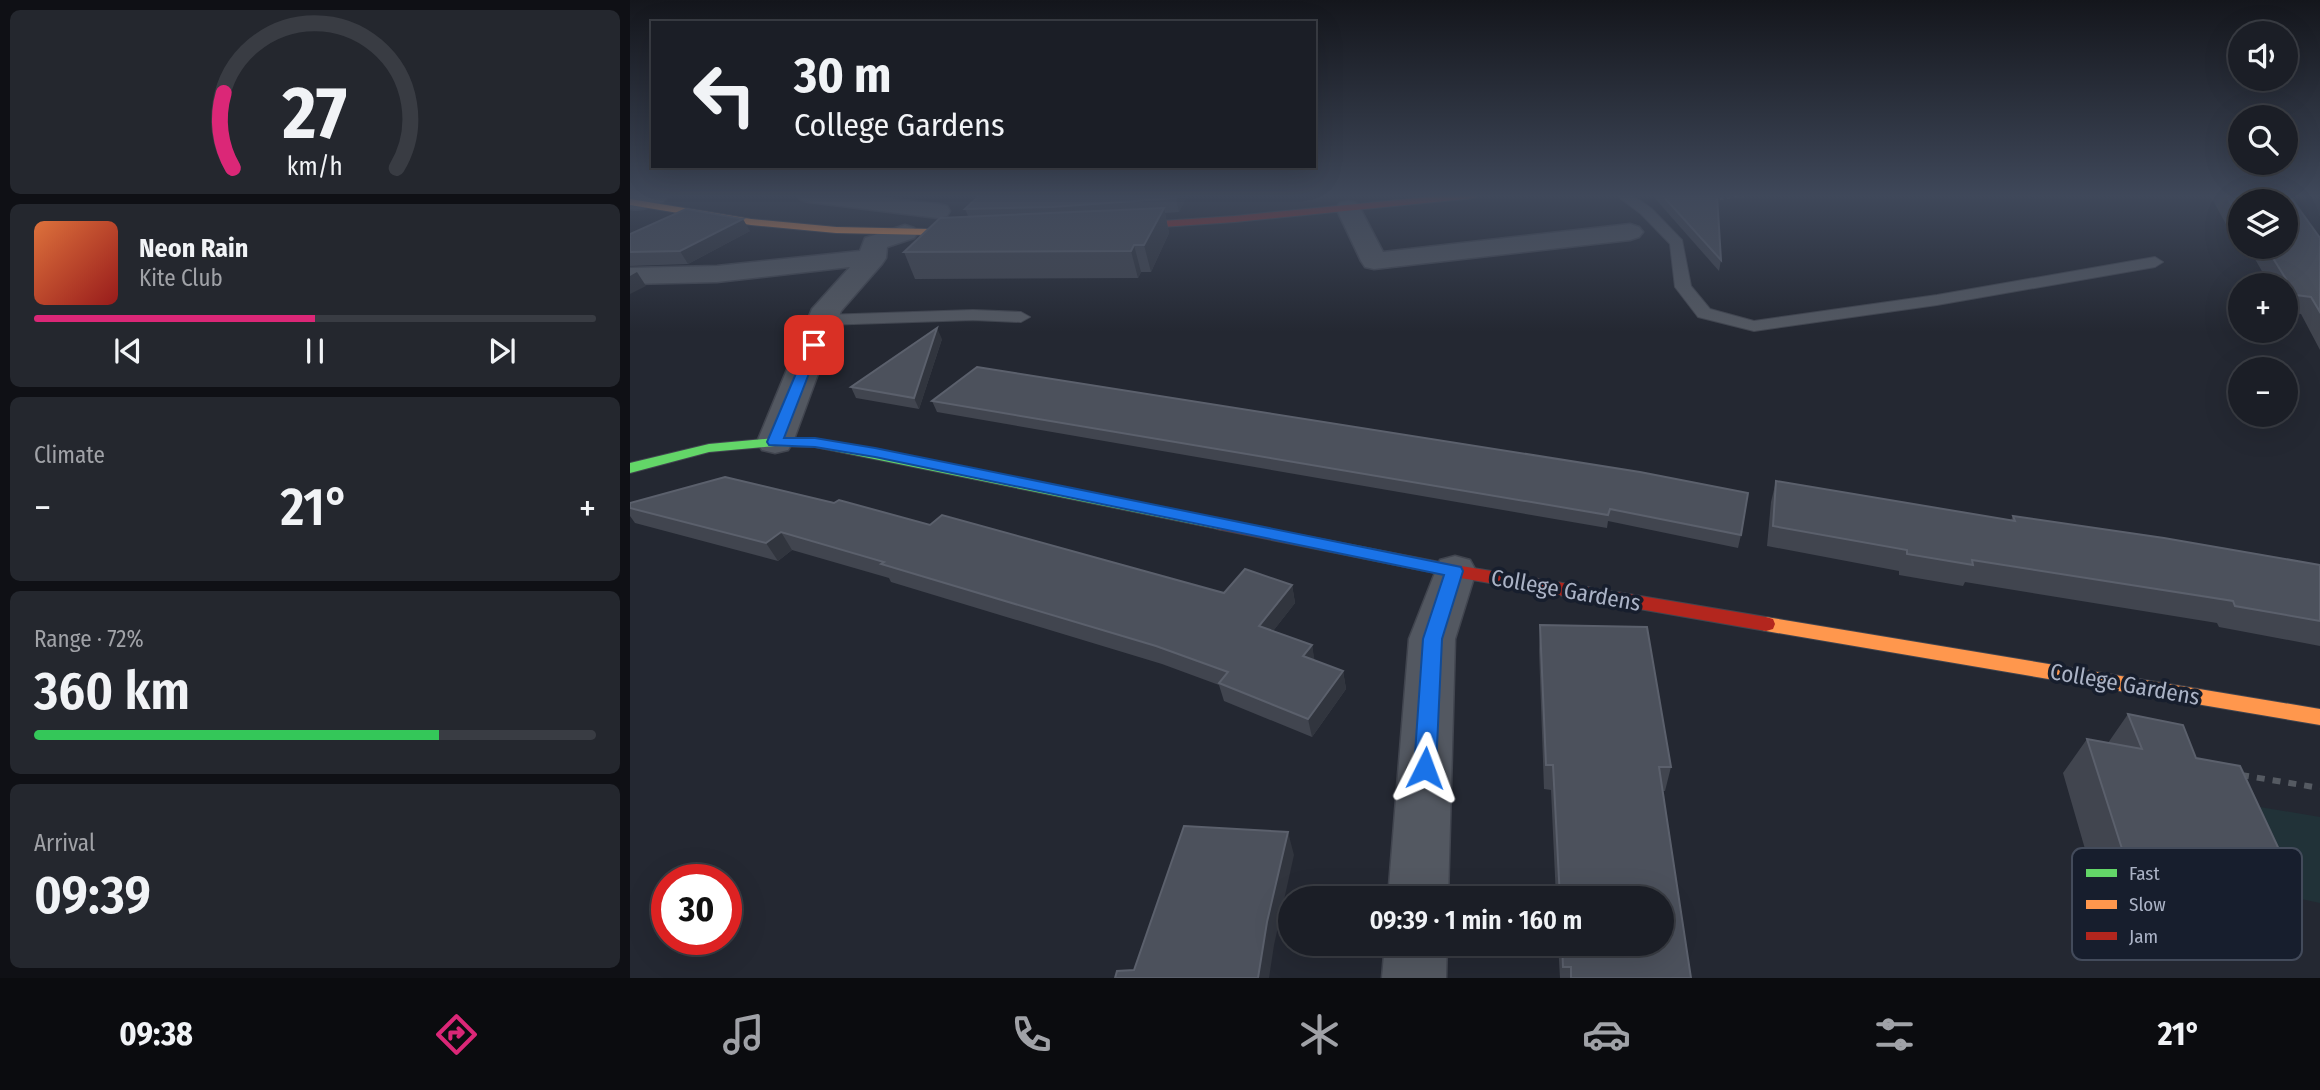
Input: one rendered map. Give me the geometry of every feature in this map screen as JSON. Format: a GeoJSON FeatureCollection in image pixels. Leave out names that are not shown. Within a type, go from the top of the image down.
{"type":"FeatureCollection","features":[{"type":"Feature","properties":{"kind":"street"},"geometry":{"type":"LineString","coordinates":[[775,442],[827,309],[873,258],[873,243],[881,241]]}},
{"type":"Feature","properties":{"kind":"street"},"geometry":{"type":"LineString","coordinates":[[1364,241],[1374,261],[1554,241]]}},
{"type":"Feature","properties":{"kind":"street"},"geometry":{"type":"LineString","coordinates":[[630,276],[717,274],[873,258]]}},
{"type":"Feature","properties":{"kind":"street","name":"College Gardens"},"geometry":{"type":"LineString","coordinates":[[630,468],[709,448],[775,442],[815,443],[1455,571],[2320,717]]}},
{"type":"Feature","properties":{"kind":"street"},"geometry":{"type":"LineString","coordinates":[[1420,886],[1432,639],[1455,571]]}},
{"type":"Feature","properties":{"kind":"street"},"geometry":{"type":"LineString","coordinates":[[1414,978],[1415,956]]}},
{"type":"Feature","properties":{"kind":"lane"},"geometry":{"type":"LineString","coordinates":[[1675,241],[1683,287],[1704,313],[1754,326],[1937,300],[2155,262]]}},
{"type":"Feature","properties":{"kind":"lane"},"geometry":{"type":"LineString","coordinates":[[824,320],[973,315],[1021,317]]}},
{"type":"Feature","properties":{"kind":"path"},"geometry":{"type":"LineString","coordinates":[[2232,774],[2320,788]]}},
{"type":"Feature","properties":{"kind":"shaded area"},"geometry":{"type":"Polygon","coordinates":[[[2224,801],[2320,817],[2320,903],[2302,899],[2302,848],[2254,848],[2224,801]]]}},
{"type":"Feature","properties":{"kind":"building"},"geometry":{"type":"Polygon","coordinates":[[[630,241],[700,241],[680,251],[630,252],[630,241]]]}},
{"type":"Feature","properties":{"kind":"building"},"geometry":{"type":"Polygon","coordinates":[[[916,241],[1146,241],[1144,245],[1134,245],[1131,251],[904,252],[916,241]]]}},
{"type":"Feature","properties":{"kind":"building"},"geometry":{"type":"Polygon","coordinates":[[[1703,241],[1720,241],[1721,260],[1703,241]]]}},
{"type":"Feature","properties":{"kind":"building"},"geometry":{"type":"Polygon","coordinates":[[[2298,241],[2320,241],[2320,312],[2311,297],[2298,295],[2298,273],[2282,273],[2274,259],[2298,259],[2298,241]]]}},
{"type":"Feature","properties":{"kind":"building"},"geometry":{"type":"Polygon","coordinates":[[[937,328],[914,398],[851,387],[937,328]]]}},
{"type":"Feature","properties":{"kind":"building"},"geometry":{"type":"Polygon","coordinates":[[[977,367],[1640,472],[1748,493],[1741,535],[1610,509],[1608,515],[932,401],[977,367]]]}},
{"type":"Feature","properties":{"kind":"building"},"geometry":{"type":"Polygon","coordinates":[[[725,477],[834,503],[839,500],[930,525],[942,515],[1224,593],[1245,569],[1292,585],[1259,626],[1312,645],[1303,656],[1343,671],[1308,719],[1219,683],[1228,672],[1156,646],[781,532],[766,543],[630,508],[630,503],[725,477]]]}},
{"type":"Feature","properties":{"kind":"building"},"geometry":{"type":"Polygon","coordinates":[[[1776,481],[2015,521],[2013,516],[2320,565],[2320,621],[2235,606],[2233,601],[1972,560],[1973,565],[1773,526],[1776,481]]]}},
{"type":"Feature","properties":{"kind":"building"},"geometry":{"type":"Polygon","coordinates":[[[1540,625],[1647,627],[1671,767],[1659,767],[1691,978],[1571,978],[1571,967],[1563,967],[1563,956],[1674,956],[1674,886],[1559,886],[1553,765],[1546,765],[1540,625]]]}},
{"type":"Feature","properties":{"kind":"building"},"geometry":{"type":"Polygon","coordinates":[[[2128,714],[2183,725],[2196,758],[2240,766],[2278,848],[2122,848],[2087,739],[2142,749],[2128,714]]]}},
{"type":"Feature","properties":{"kind":"building"},"geometry":{"type":"Polygon","coordinates":[[[1184,826],[1288,832],[1267,922],[1258,978],[1115,978],[1117,971],[1134,970],[1184,826]]]}},
{"type":"Feature","properties":{"kind":"traffic: fast"},"geometry":{"type":"LineString","coordinates":[[630,468],[709,448],[775,442],[815,443],[1223,525]]}},
{"type":"Feature","properties":{"kind":"traffic: slow"},"geometry":{"type":"LineString","coordinates":[[1766,624],[2320,717]]}},
{"type":"Feature","properties":{"kind":"traffic: jam"},"geometry":{"type":"LineString","coordinates":[[1223,525],[1455,571],[1766,624]]}},
{"type":"Feature","properties":{"kind":"route"},"geometry":{"type":"LineString","coordinates":[[814,345],[775,442],[815,443],[875,453],[1455,571],[1432,639],[1425,768]]}}]}
